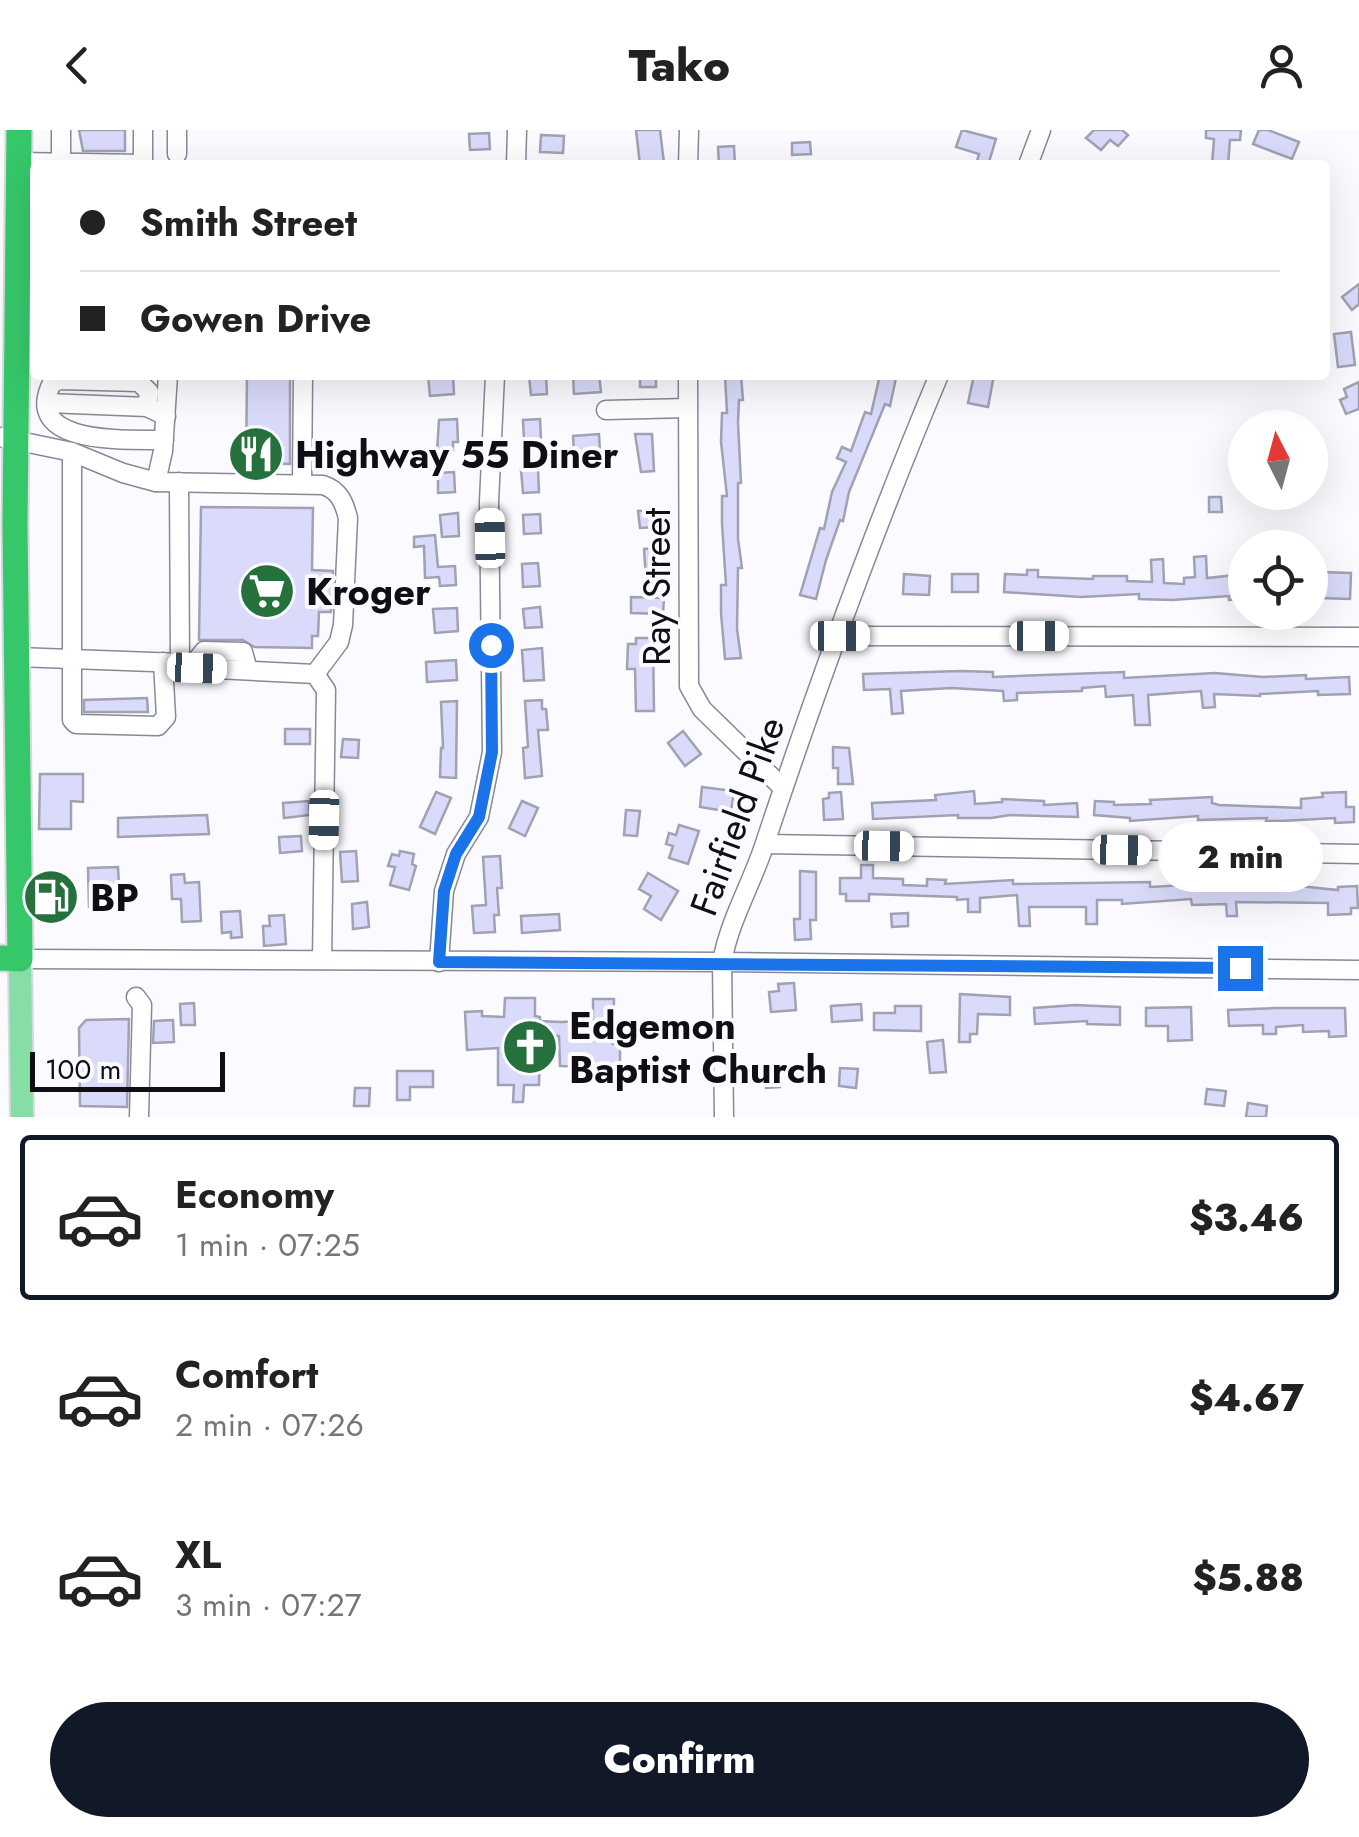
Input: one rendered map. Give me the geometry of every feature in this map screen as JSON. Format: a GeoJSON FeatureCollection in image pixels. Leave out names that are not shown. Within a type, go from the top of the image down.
{"type":"FeatureCollection","features":[{"type":"Feature","properties":{"kind":"highway"},"geometry":{"type":"LineString","coordinates":[[10,958],[9,344],[27,278],[13,167],[20,130]]}},
{"type":"Feature","properties":{"kind":"main road"},"geometry":{"type":"LineString","coordinates":[[10,958],[22,1117]]}},
{"type":"Feature","properties":{"kind":"street"},"geometry":{"type":"LineString","coordinates":[[61,130],[61,160]]}},
{"type":"Feature","properties":{"kind":"street"},"geometry":{"type":"LineString","coordinates":[[143,130],[144,160]]}},
{"type":"Feature","properties":{"kind":"street"},"geometry":{"type":"LineString","coordinates":[[177,130],[178,154]]}},
{"type":"Feature","properties":{"kind":"street"},"geometry":{"type":"LineString","coordinates":[[516,160],[517,130]]}},
{"type":"Feature","properties":{"kind":"street"},"geometry":{"type":"LineString","coordinates":[[688,130],[688,160]]}},
{"type":"Feature","properties":{"kind":"street"},"geometry":{"type":"LineString","coordinates":[[1030,160],[1041,130]]}},
{"type":"Feature","properties":{"kind":"street"},"geometry":{"type":"LineString","coordinates":[[164,440],[71,433],[59,426],[47,403],[52,383],[60,380],[130,381],[146,386],[148,407],[166,416]]}},
{"type":"Feature","properties":{"kind":"street"},"geometry":{"type":"LineString","coordinates":[[156,482],[164,440],[168,380]]}},
{"type":"Feature","properties":{"kind":"street"},"geometry":{"type":"LineString","coordinates":[[302,380],[302,484]]}},
{"type":"Feature","properties":{"kind":"street"},"geometry":{"type":"LineString","coordinates":[[439,962],[444,891],[456,854],[479,817],[492,752],[489,502],[495,380]]}},
{"type":"Feature","properties":{"kind":"street","name":"Ray Street"},"geometry":{"type":"LineString","coordinates":[[688,380],[689,686],[702,709],[782,788]]}},
{"type":"Feature","properties":{"kind":"street","name":"Fairfield Pike"},"geometry":{"type":"LineString","coordinates":[[10,958],[722,962],[727,934],[765,844],[782,788],[937,380]]}},
{"type":"Feature","properties":{"kind":"street"},"geometry":{"type":"LineString","coordinates":[[606,410],[688,408]]}},
{"type":"Feature","properties":{"kind":"street"},"geometry":{"type":"LineString","coordinates":[[8,438],[72,452],[156,482],[302,484],[332,488],[345,504],[348,518],[343,625],[320,682],[322,960]]}},
{"type":"Feature","properties":{"kind":"street"},"geometry":{"type":"LineString","coordinates":[[72,452],[70,716],[76,724],[158,726],[166,717],[178,664],[179,482]]}},
{"type":"Feature","properties":{"kind":"street"},"geometry":{"type":"LineString","coordinates":[[840,636],[1359,637]]}},
{"type":"Feature","properties":{"kind":"street"},"geometry":{"type":"LineString","coordinates":[[11,665],[70,658],[248,670],[320,682]]}},
{"type":"Feature","properties":{"kind":"street"},"geometry":{"type":"LineString","coordinates":[[765,844],[1359,854]]}},
{"type":"Feature","properties":{"kind":"street"},"geometry":{"type":"LineString","coordinates":[[724,1117],[722,962],[1359,970]]}},
{"type":"Feature","properties":{"kind":"street"},"geometry":{"type":"LineString","coordinates":[[136,996],[142,1005],[139,1117]]}},
{"type":"Feature","properties":{"kind":"building"},"geometry":{"type":"Polygon","coordinates":[[[79,130],[125,130],[125,151],[83,151],[79,130]]]}},
{"type":"Feature","properties":{"kind":"building"},"geometry":{"type":"Polygon","coordinates":[[[636,130],[660,130],[664,160],[639,160],[636,130]]]}},
{"type":"Feature","properties":{"kind":"building"},"geometry":{"type":"Polygon","coordinates":[[[962,130],[996,139],[990,160],[977,160],[979,154],[956,147],[962,130]]]}},
{"type":"Feature","properties":{"kind":"building"},"geometry":{"type":"Polygon","coordinates":[[[1094,130],[1122,130],[1128,135],[1118,146],[1110,140],[1101,150],[1086,138],[1094,130]]]}},
{"type":"Feature","properties":{"kind":"building"},"geometry":{"type":"Polygon","coordinates":[[[1206,130],[1241,130],[1240,140],[1230,140],[1228,160],[1212,160],[1214,139],[1206,138],[1206,130]]]}},
{"type":"Feature","properties":{"kind":"building"},"geometry":{"type":"Polygon","coordinates":[[[1259,130],[1299,142],[1292,159],[1253,144],[1259,130]]]}},
{"type":"Feature","properties":{"kind":"building"},"geometry":{"type":"Polygon","coordinates":[[[489,133],[490,149],[470,150],[469,134],[489,133]]]}},
{"type":"Feature","properties":{"kind":"building"},"geometry":{"type":"Polygon","coordinates":[[[541,135],[564,136],[563,153],[540,152],[541,135]]]}},
{"type":"Feature","properties":{"kind":"building"},"geometry":{"type":"Polygon","coordinates":[[[810,142],[811,154],[792,155],[792,143],[810,142]]]}},
{"type":"Feature","properties":{"kind":"building"},"geometry":{"type":"Polygon","coordinates":[[[734,146],[735,160],[719,160],[718,147],[734,146]]]}},
{"type":"Feature","properties":{"kind":"building"},"geometry":{"type":"Polygon","coordinates":[[[1359,284],[1359,304],[1352,310],[1342,297],[1359,284]]]}},
{"type":"Feature","properties":{"kind":"building"},"geometry":{"type":"Polygon","coordinates":[[[1351,332],[1355,365],[1338,367],[1334,334],[1351,332]]]}},
{"type":"Feature","properties":{"kind":"building"},"geometry":{"type":"Polygon","coordinates":[[[247,380],[290,380],[290,464],[246,463],[247,380]]]}},
{"type":"Feature","properties":{"kind":"building"},"geometry":{"type":"Polygon","coordinates":[[[428,380],[453,380],[454,394],[430,396],[428,380]]]}},
{"type":"Feature","properties":{"kind":"building"},"geometry":{"type":"Polygon","coordinates":[[[529,380],[546,380],[547,394],[531,395],[529,380]]]}},
{"type":"Feature","properties":{"kind":"building"},"geometry":{"type":"Polygon","coordinates":[[[573,380],[600,380],[601,392],[574,394],[573,380]]]}},
{"type":"Feature","properties":{"kind":"building"},"geometry":{"type":"Polygon","coordinates":[[[640,380],[656,380],[656,387],[640,387],[640,380]]]}},
{"type":"Feature","properties":{"kind":"building"},"geometry":{"type":"Polygon","coordinates":[[[725,380],[741,380],[738,539],[742,568],[738,568],[737,629],[741,658],[725,659],[721,613],[721,585],[726,585],[722,496],[727,496],[721,442],[722,413],[727,413],[725,380]]]}},
{"type":"Feature","properties":{"kind":"building"},"geometry":{"type":"Polygon","coordinates":[[[879,380],[896,380],[890,406],[885,404],[849,492],[816,599],[800,595],[820,528],[824,529],[832,492],[846,462],[837,458],[842,447],[851,451],[865,412],[871,414],[879,380]]]}},
{"type":"Feature","properties":{"kind":"building"},"geometry":{"type":"Polygon","coordinates":[[[973,380],[993,380],[988,407],[968,403],[973,380]]]}},
{"type":"Feature","properties":{"kind":"building"},"geometry":{"type":"Polygon","coordinates":[[[1359,382],[1359,409],[1346,414],[1340,400],[1347,397],[1344,389],[1359,382]]]}},
{"type":"Feature","properties":{"kind":"building"},"geometry":{"type":"Polygon","coordinates":[[[457,419],[458,442],[453,442],[453,450],[437,451],[439,420],[457,419]]]}},
{"type":"Feature","properties":{"kind":"building"},"geometry":{"type":"Polygon","coordinates":[[[540,419],[541,439],[524,440],[523,420],[540,419]]]}},
{"type":"Feature","properties":{"kind":"building"},"geometry":{"type":"Polygon","coordinates":[[[599,434],[600,452],[574,453],[573,436],[599,434]]]}},
{"type":"Feature","properties":{"kind":"building"},"geometry":{"type":"Polygon","coordinates":[[[635,434],[652,434],[654,471],[641,472],[635,434]]]}},
{"type":"Feature","properties":{"kind":"building"},"geometry":{"type":"Polygon","coordinates":[[[538,469],[539,492],[523,493],[521,470],[538,469]]]}},
{"type":"Feature","properties":{"kind":"building"},"geometry":{"type":"Polygon","coordinates":[[[454,472],[455,492],[438,493],[438,473],[454,472]]]}},
{"type":"Feature","properties":{"kind":"building"},"geometry":{"type":"Polygon","coordinates":[[[1209,497],[1221,497],[1222,512],[1209,512],[1209,497]]]}},
{"type":"Feature","properties":{"kind":"building","name":"Kroger"},"geometry":{"type":"Polygon","coordinates":[[[201,507],[313,508],[312,570],[333,571],[331,612],[319,612],[318,636],[312,636],[312,648],[254,647],[243,640],[199,640],[201,507]]]}},
{"type":"Feature","properties":{"kind":"building"},"geometry":{"type":"Polygon","coordinates":[[[660,510],[661,527],[640,528],[638,511],[660,510]]]}},
{"type":"Feature","properties":{"kind":"building"},"geometry":{"type":"Polygon","coordinates":[[[458,513],[459,536],[442,537],[440,515],[458,513]]]}},
{"type":"Feature","properties":{"kind":"building"},"geometry":{"type":"Polygon","coordinates":[[[540,514],[541,533],[524,534],[523,515],[540,514]]]}},
{"type":"Feature","properties":{"kind":"building"},"geometry":{"type":"Polygon","coordinates":[[[435,535],[438,567],[455,566],[456,585],[440,586],[439,577],[425,578],[424,546],[414,547],[414,537],[435,535]]]}},
{"type":"Feature","properties":{"kind":"building"},"geometry":{"type":"Polygon","coordinates":[[[660,548],[662,578],[646,579],[644,549],[660,548]]]}},
{"type":"Feature","properties":{"kind":"building"},"geometry":{"type":"Polygon","coordinates":[[[1206,556],[1207,578],[1228,576],[1228,596],[1172,600],[1139,599],[1139,594],[1081,597],[1004,592],[1005,574],[1027,575],[1027,570],[1038,570],[1038,577],[1127,576],[1127,581],[1152,582],[1151,560],[1163,559],[1164,583],[1184,584],[1184,578],[1195,577],[1194,557],[1206,556]]]}},
{"type":"Feature","properties":{"kind":"building"},"geometry":{"type":"Polygon","coordinates":[[[538,563],[540,586],[523,587],[522,564],[538,563]]]}},
{"type":"Feature","properties":{"kind":"building"},"geometry":{"type":"Polygon","coordinates":[[[1328,572],[1351,573],[1350,599],[1328,598],[1328,572]]]}},
{"type":"Feature","properties":{"kind":"building"},"geometry":{"type":"Polygon","coordinates":[[[904,574],[930,576],[929,595],[903,594],[904,574]]]}},
{"type":"Feature","properties":{"kind":"building"},"geometry":{"type":"Polygon","coordinates":[[[952,574],[978,574],[978,592],[952,592],[952,574]]]}},
{"type":"Feature","properties":{"kind":"building"},"geometry":{"type":"Polygon","coordinates":[[[631,597],[664,598],[663,614],[631,613],[631,597]]]}},
{"type":"Feature","properties":{"kind":"building"},"geometry":{"type":"Polygon","coordinates":[[[540,607],[542,627],[525,628],[523,609],[540,607]]]}},
{"type":"Feature","properties":{"kind":"building"},"geometry":{"type":"Polygon","coordinates":[[[457,608],[458,631],[435,633],[433,609],[457,608]]]}},
{"type":"Feature","properties":{"kind":"building"},"geometry":{"type":"Polygon","coordinates":[[[636,638],[653,638],[654,711],[636,711],[635,669],[627,669],[628,644],[636,644],[636,638]]]}},
{"type":"Feature","properties":{"kind":"building"},"geometry":{"type":"Polygon","coordinates":[[[542,648],[544,680],[524,681],[522,650],[542,648]]]}},
{"type":"Feature","properties":{"kind":"building"},"geometry":{"type":"Polygon","coordinates":[[[456,660],[457,680],[427,682],[426,662],[456,660]]]}},
{"type":"Feature","properties":{"kind":"building"},"geometry":{"type":"Polygon","coordinates":[[[993,672],[993,677],[1124,672],[1124,678],[1215,673],[1306,675],[1306,679],[1349,677],[1350,694],[1214,694],[1215,707],[1203,708],[1201,691],[1148,695],[1150,725],[1135,725],[1133,695],[1106,697],[1105,686],[1082,691],[1017,693],[1017,700],[1004,701],[1003,691],[901,691],[903,713],[892,714],[890,689],[864,690],[863,674],[993,672]]]}},
{"type":"Feature","properties":{"kind":"building"},"geometry":{"type":"Polygon","coordinates":[[[147,698],[148,712],[84,712],[84,700],[147,698]]]}},
{"type":"Feature","properties":{"kind":"building"},"geometry":{"type":"Polygon","coordinates":[[[542,700],[548,730],[538,730],[542,776],[525,778],[525,701],[542,700]]]}},
{"type":"Feature","properties":{"kind":"building"},"geometry":{"type":"Polygon","coordinates":[[[457,701],[456,778],[440,777],[441,702],[457,701]]]}},
{"type":"Feature","properties":{"kind":"building"},"geometry":{"type":"Polygon","coordinates":[[[285,729],[310,729],[310,744],[285,744],[285,729]]]}},
{"type":"Feature","properties":{"kind":"building"},"geometry":{"type":"Polygon","coordinates":[[[683,731],[701,754],[685,766],[668,743],[683,731]]]}},
{"type":"Feature","properties":{"kind":"building"},"geometry":{"type":"Polygon","coordinates":[[[343,739],[359,740],[358,758],[341,757],[343,739]]]}},
{"type":"Feature","properties":{"kind":"building"},"geometry":{"type":"Polygon","coordinates":[[[833,747],[849,748],[853,784],[838,784],[833,747]]]}},
{"type":"Feature","properties":{"kind":"building"},"geometry":{"type":"Polygon","coordinates":[[[40,774],[83,774],[83,802],[71,801],[71,829],[39,829],[40,774]]]}},
{"type":"Feature","properties":{"kind":"building"},"geometry":{"type":"Polygon","coordinates":[[[702,787],[734,791],[731,812],[700,807],[702,787]]]}},
{"type":"Feature","properties":{"kind":"building"},"geometry":{"type":"Polygon","coordinates":[[[974,791],[975,804],[1002,799],[1044,801],[1044,805],[1077,803],[1078,817],[958,815],[873,819],[872,803],[936,800],[935,795],[974,791]]]}},
{"type":"Feature","properties":{"kind":"building"},"geometry":{"type":"Polygon","coordinates":[[[436,792],[451,798],[435,834],[420,827],[436,792]]]}},
{"type":"Feature","properties":{"kind":"building"},"geometry":{"type":"Polygon","coordinates":[[[841,792],[843,819],[824,820],[823,799],[829,798],[829,793],[841,792]]]}},
{"type":"Feature","properties":{"kind":"building"},"geometry":{"type":"Polygon","coordinates":[[[1346,792],[1346,807],[1354,807],[1354,822],[1335,823],[1335,818],[1198,820],[1198,816],[1130,821],[1094,815],[1095,801],[1151,804],[1150,800],[1212,797],[1212,803],[1219,805],[1301,808],[1301,799],[1346,792]]]}},
{"type":"Feature","properties":{"kind":"building"},"geometry":{"type":"Polygon","coordinates":[[[309,801],[310,815],[284,818],[283,803],[309,801]]]}},
{"type":"Feature","properties":{"kind":"building"},"geometry":{"type":"Polygon","coordinates":[[[522,801],[538,808],[525,836],[509,828],[522,801]]]}},
{"type":"Feature","properties":{"kind":"building"},"geometry":{"type":"Polygon","coordinates":[[[626,810],[640,811],[637,836],[624,835],[626,810]]]}},
{"type":"Feature","properties":{"kind":"building"},"geometry":{"type":"Polygon","coordinates":[[[207,815],[209,834],[118,837],[118,818],[207,815]]]}},
{"type":"Feature","properties":{"kind":"building"},"geometry":{"type":"Polygon","coordinates":[[[679,825],[699,831],[688,864],[669,858],[673,846],[666,844],[669,833],[676,835],[679,825]]]}},
{"type":"Feature","properties":{"kind":"building"},"geometry":{"type":"Polygon","coordinates":[[[301,836],[302,851],[280,853],[279,837],[301,836]]]}},
{"type":"Feature","properties":{"kind":"building"},"geometry":{"type":"Polygon","coordinates":[[[356,851],[358,881],[342,882],[340,852],[356,851]]]}},
{"type":"Feature","properties":{"kind":"building"},"geometry":{"type":"Polygon","coordinates":[[[400,851],[414,854],[412,864],[416,866],[409,890],[390,885],[395,867],[388,866],[392,854],[399,856],[400,851]]]}},
{"type":"Feature","properties":{"kind":"building"},"geometry":{"type":"Polygon","coordinates":[[[500,856],[502,888],[497,888],[499,915],[494,915],[495,932],[474,933],[472,906],[486,905],[483,857],[500,856]]]}},
{"type":"Feature","properties":{"kind":"building"},"geometry":{"type":"Polygon","coordinates":[[[861,865],[873,865],[873,878],[903,879],[903,885],[927,886],[927,879],[946,880],[945,884],[1013,880],[1013,884],[1150,882],[1150,887],[1221,883],[1221,888],[1289,885],[1338,890],[1357,886],[1358,908],[1351,908],[1351,914],[1328,915],[1328,903],[1236,902],[1237,916],[1227,916],[1226,904],[1192,905],[1191,899],[1122,904],[1122,900],[1097,900],[1097,924],[1086,924],[1086,907],[1029,907],[1030,926],[1019,926],[1017,895],[980,898],[980,912],[968,912],[968,899],[957,897],[869,894],[869,901],[846,901],[846,894],[840,894],[840,878],[861,878],[861,865]]]}},
{"type":"Feature","properties":{"kind":"building"},"geometry":{"type":"Polygon","coordinates":[[[118,867],[120,905],[89,907],[88,868],[118,867]]]}},
{"type":"Feature","properties":{"kind":"building"},"geometry":{"type":"Polygon","coordinates":[[[800,871],[816,872],[816,920],[810,920],[811,939],[795,940],[794,919],[800,919],[800,871]]]}},
{"type":"Feature","properties":{"kind":"building"},"geometry":{"type":"Polygon","coordinates":[[[648,873],[678,891],[661,920],[644,909],[651,896],[639,889],[648,873]]]}},
{"type":"Feature","properties":{"kind":"building"},"geometry":{"type":"Polygon","coordinates":[[[184,874],[185,883],[199,882],[201,921],[182,922],[181,899],[172,899],[171,875],[184,874]]]}},
{"type":"Feature","properties":{"kind":"building","name":"BP"},"geometry":{"type":"Polygon","coordinates":[[[44,882],[56,882],[58,911],[46,912],[44,882]]]}},
{"type":"Feature","properties":{"kind":"building"},"geometry":{"type":"Polygon","coordinates":[[[367,902],[369,927],[353,929],[352,904],[367,902]]]}},
{"type":"Feature","properties":{"kind":"building"},"geometry":{"type":"Polygon","coordinates":[[[240,911],[242,937],[231,938],[231,932],[222,933],[221,912],[240,911]]]}},
{"type":"Feature","properties":{"kind":"building"},"geometry":{"type":"Polygon","coordinates":[[[908,913],[908,926],[892,927],[891,914],[908,913]]]}},
{"type":"Feature","properties":{"kind":"building"},"geometry":{"type":"Polygon","coordinates":[[[559,914],[560,930],[522,933],[521,916],[559,914]]]}},
{"type":"Feature","properties":{"kind":"building"},"geometry":{"type":"Polygon","coordinates":[[[284,915],[286,944],[264,946],[263,926],[270,926],[269,916],[284,915]]]}},
{"type":"Feature","properties":{"kind":"building"},"geometry":{"type":"Polygon","coordinates":[[[794,983],[796,1010],[771,1012],[769,992],[779,991],[778,984],[794,983]]]}},
{"type":"Feature","properties":{"kind":"building"},"geometry":{"type":"Polygon","coordinates":[[[960,994],[1010,997],[1010,1015],[978,1014],[977,1034],[970,1034],[970,1042],[959,1042],[960,994]]]}},
{"type":"Feature","properties":{"kind":"building"},"geometry":{"type":"Polygon","coordinates":[[[505,998],[535,998],[535,1016],[540,1021],[562,1022],[593,1020],[593,999],[614,999],[613,1044],[620,1044],[620,1067],[560,1066],[559,1036],[540,1036],[539,1085],[524,1085],[523,1102],[513,1102],[514,1085],[498,1085],[498,1048],[467,1050],[465,1012],[482,1011],[482,1016],[504,1017],[505,998]]]}},
{"type":"Feature","properties":{"kind":"building"},"geometry":{"type":"Polygon","coordinates":[[[194,1003],[195,1025],[181,1025],[180,1004],[194,1003]]]}},
{"type":"Feature","properties":{"kind":"building"},"geometry":{"type":"Polygon","coordinates":[[[861,1004],[862,1020],[832,1022],[831,1006],[861,1004]]]}},
{"type":"Feature","properties":{"kind":"building"},"geometry":{"type":"Polygon","coordinates":[[[895,1006],[921,1006],[921,1031],[874,1030],[874,1013],[895,1013],[895,1006]]]}},
{"type":"Feature","properties":{"kind":"building"},"geometry":{"type":"Polygon","coordinates":[[[1120,1007],[1120,1025],[1087,1021],[1035,1024],[1034,1008],[1120,1007]]]}},
{"type":"Feature","properties":{"kind":"building"},"geometry":{"type":"Polygon","coordinates":[[[1191,1007],[1192,1040],[1168,1041],[1168,1026],[1146,1026],[1146,1008],[1191,1007]]]}},
{"type":"Feature","properties":{"kind":"building"},"geometry":{"type":"Polygon","coordinates":[[[1345,1008],[1346,1036],[1329,1037],[1329,1031],[1303,1032],[1303,1025],[1276,1027],[1276,1034],[1263,1034],[1263,1025],[1229,1026],[1228,1010],[1345,1008]]]}},
{"type":"Feature","properties":{"kind":"building"},"geometry":{"type":"Polygon","coordinates":[[[129,1019],[127,1107],[80,1106],[79,1028],[86,1020],[129,1019]]]}},
{"type":"Feature","properties":{"kind":"building"},"geometry":{"type":"Polygon","coordinates":[[[173,1020],[174,1042],[153,1043],[154,1021],[173,1020]]]}},
{"type":"Feature","properties":{"kind":"building"},"geometry":{"type":"Polygon","coordinates":[[[943,1040],[946,1072],[930,1073],[927,1042],[943,1040]]]}},
{"type":"Feature","properties":{"kind":"building"},"geometry":{"type":"Polygon","coordinates":[[[840,1068],[858,1069],[856,1088],[839,1086],[840,1068]]]}},
{"type":"Feature","properties":{"kind":"building"},"geometry":{"type":"Polygon","coordinates":[[[779,1070],[780,1087],[766,1088],[765,1071],[779,1070]]]}},
{"type":"Feature","properties":{"kind":"building"},"geometry":{"type":"Polygon","coordinates":[[[397,1071],[433,1071],[433,1087],[410,1087],[410,1100],[397,1100],[397,1071]]]}},
{"type":"Feature","properties":{"kind":"building"},"geometry":{"type":"Polygon","coordinates":[[[355,1088],[370,1088],[369,1106],[354,1106],[355,1088]]]}},
{"type":"Feature","properties":{"kind":"building"},"geometry":{"type":"Polygon","coordinates":[[[1207,1089],[1226,1091],[1224,1106],[1205,1104],[1207,1089]]]}},
{"type":"Feature","properties":{"kind":"building"},"geometry":{"type":"Polygon","coordinates":[[[1248,1103],[1267,1106],[1266,1117],[1246,1117],[1248,1103]]]}},
{"type":"Feature","properties":{"kind":"place","name":"Highway 55 Diner"},"geometry":{"type":"Point","coordinates":[256,454]}},
{"type":"Feature","properties":{"kind":"place","name":"Kroger"},"geometry":{"type":"Point","coordinates":[267,591]}},
{"type":"Feature","properties":{"kind":"place","name":"BP"},"geometry":{"type":"Point","coordinates":[51,897]}},
{"type":"Feature","properties":{"kind":"place","name":"Edgemon Baptist Church"},"geometry":{"type":"Point","coordinates":[530,1047]}},
{"type":"Feature","properties":{"kind":"route"},"geometry":{"type":"LineString","coordinates":[[491,645],[492,752],[479,817],[456,854],[444,891],[439,962],[1240,968]]}}]}
